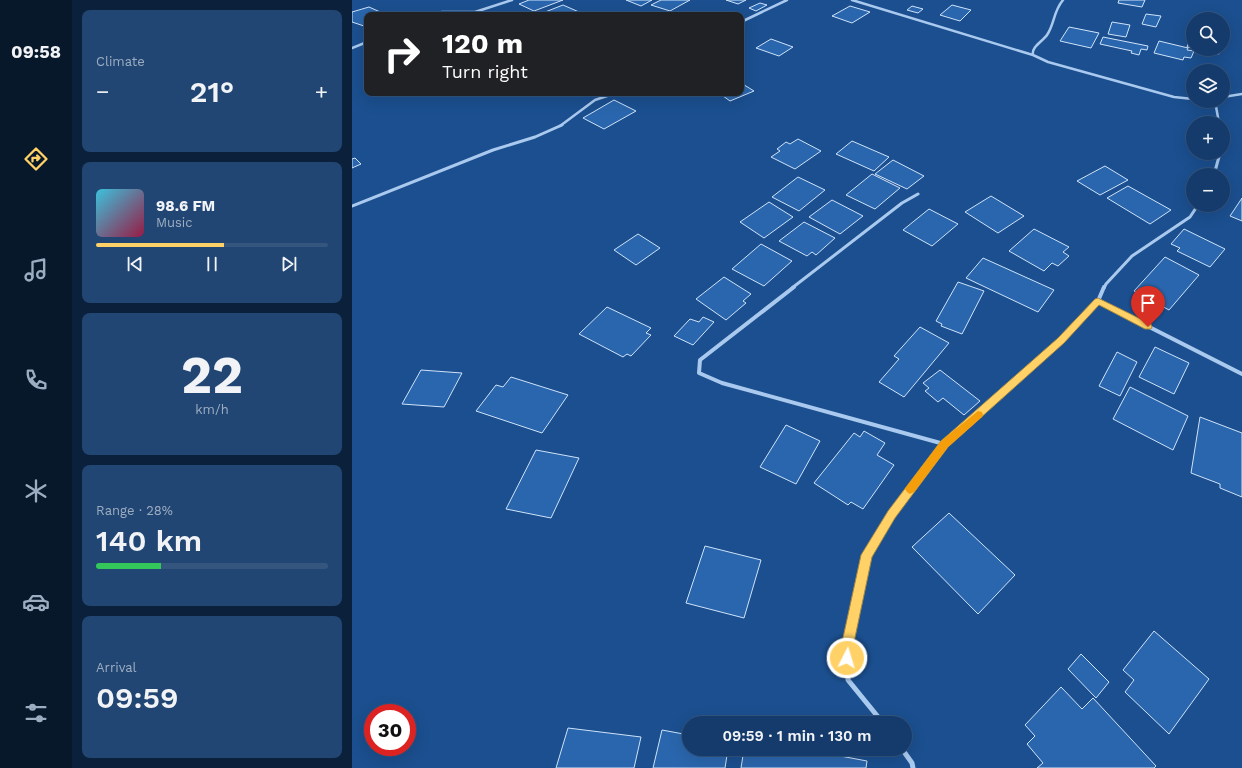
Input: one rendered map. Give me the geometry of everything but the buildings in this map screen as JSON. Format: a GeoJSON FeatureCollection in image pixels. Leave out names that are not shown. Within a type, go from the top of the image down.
{"type":"FeatureCollection","features":[{"type":"Feature","properties":{"kind":"street"},"geometry":{"type":"LineString","coordinates":[[476,12],[487,10],[512,0]]}},
{"type":"Feature","properties":{"kind":"street"},"geometry":{"type":"LineString","coordinates":[[744,21],[787,0]]}},
{"type":"Feature","properties":{"kind":"street"},"geometry":{"type":"LineString","coordinates":[[852,0],[1033,55],[1048,62],[1174,97],[1186,98]]}},
{"type":"Feature","properties":{"kind":"street"},"geometry":{"type":"LineString","coordinates":[[1033,55],[1033,49],[1049,32],[1055,9],[1063,0]]}},
{"type":"Feature","properties":{"kind":"street"},"geometry":{"type":"LineString","coordinates":[[352,48],[364,43]]}},
{"type":"Feature","properties":{"kind":"street"},"geometry":{"type":"LineString","coordinates":[[1230,96],[1242,94]]}},
{"type":"Feature","properties":{"kind":"street"},"geometry":{"type":"LineString","coordinates":[[352,206],[494,150],[535,137],[562,125],[595,100],[607,96]]}},
{"type":"Feature","properties":{"kind":"street"},"geometry":{"type":"LineString","coordinates":[[918,194],[902,203],[700,360],[699,373],[722,383],[944,444]]}},
{"type":"Feature","properties":{"kind":"street"},"geometry":{"type":"LineString","coordinates":[[877,716],[848,680],[847,647],[867,555],[892,514],[944,444],[1061,341],[1098,301],[1106,284],[1132,256],[1190,217],[1193,212]]}},
{"type":"Feature","properties":{"kind":"street"},"geometry":{"type":"LineString","coordinates":[[1098,301],[1242,374]]}},
{"type":"Feature","properties":{"kind":"street"},"geometry":{"type":"LineString","coordinates":[[907,756],[912,763],[913,768]]}},
{"type":"Feature","properties":{"kind":"slow traffic"},"geometry":{"type":"LineString","coordinates":[[910,489],[944,444],[978,415]]}},
{"type":"Feature","properties":{"kind":"route"},"geometry":{"type":"LineString","coordinates":[[847,658],[847,647],[867,555],[892,514],[944,444],[1061,341],[1098,301],[1148,327]]}}]}
